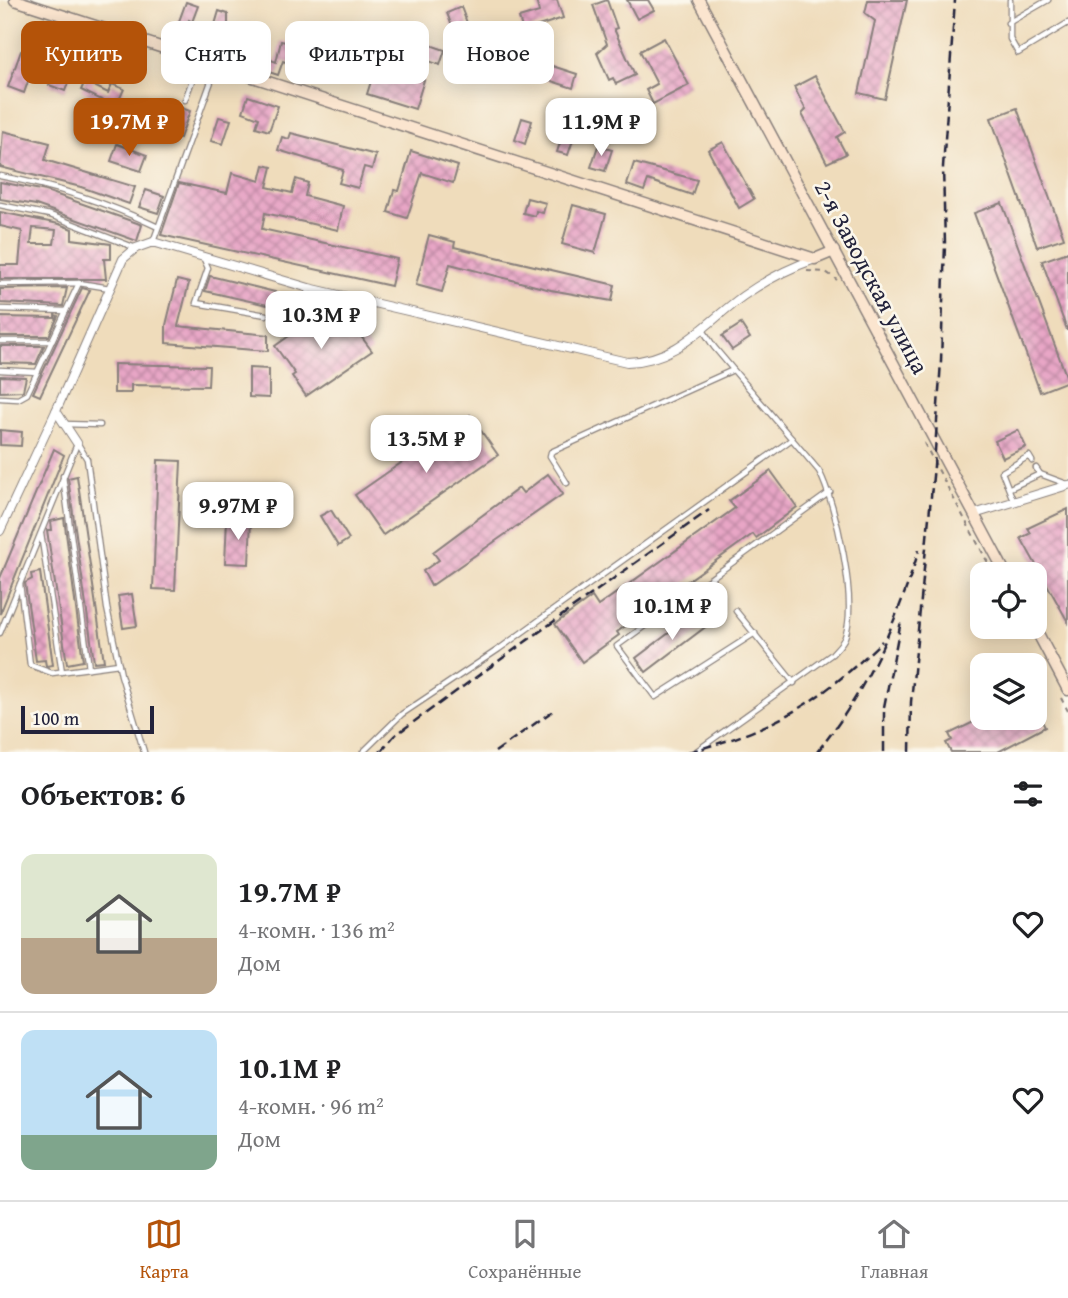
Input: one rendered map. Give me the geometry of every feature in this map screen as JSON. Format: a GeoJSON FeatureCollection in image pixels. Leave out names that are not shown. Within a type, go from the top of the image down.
{"type":"FeatureCollection","features":[{"type":"Feature","properties":{"kind":"street"},"geometry":{"type":"LineString","coordinates":[[15,0],[161,47]]}},
{"type":"Feature","properties":{"kind":"street","name":"2-я Заводская улица"},"geometry":{"type":"LineString","coordinates":[[699,0],[1000,562]]}},
{"type":"Feature","properties":{"kind":"street"},"geometry":{"type":"LineString","coordinates":[[271,83],[815,260]]}},
{"type":"Feature","properties":{"kind":"street"},"geometry":{"type":"LineString","coordinates":[[0,531],[124,259],[136,248],[153,242],[309,288],[627,362],[644,362],[673,350],[703,330],[742,297],[789,267],[815,260],[834,251]]}},
{"type":"Feature","properties":{"kind":"street"},"geometry":{"type":"LineString","coordinates":[[56,411],[77,443]]}},
{"type":"Feature","properties":{"kind":"street"},"geometry":{"type":"LineString","coordinates":[[974,514],[1068,485]]}},
{"type":"Feature","properties":{"kind":"street"},"geometry":{"type":"LineString","coordinates":[[1041,639],[1068,690]]}},
{"type":"Feature","properties":{"kind":"lane"},"geometry":{"type":"LineString","coordinates":[[1010,0],[1010,39],[1018,53],[1068,23]]}},
{"type":"Feature","properties":{"kind":"lane"},"geometry":{"type":"LineString","coordinates":[[1008,23],[1048,0]]}},
{"type":"Feature","properties":{"kind":"lane"},"geometry":{"type":"LineString","coordinates":[[185,100],[191,84]]}},
{"type":"Feature","properties":{"kind":"lane"},"geometry":{"type":"LineString","coordinates":[[153,242],[209,84]]}},
{"type":"Feature","properties":{"kind":"lane"},"geometry":{"type":"LineString","coordinates":[[0,176],[30,181],[116,207],[158,227]]}},
{"type":"Feature","properties":{"kind":"lane"},"geometry":{"type":"LineString","coordinates":[[0,205],[50,215],[136,248]]}},
{"type":"Feature","properties":{"kind":"lane"},"geometry":{"type":"LineString","coordinates":[[204,258],[208,268],[196,303],[266,315]]}},
{"type":"Feature","properties":{"kind":"lane"},"geometry":{"type":"LineString","coordinates":[[0,284],[79,283],[111,288]]}},
{"type":"Feature","properties":{"kind":"lane"},"geometry":{"type":"LineString","coordinates":[[0,398],[18,399],[27,394],[79,283]]}},
{"type":"Feature","properties":{"kind":"lane"},"geometry":{"type":"LineString","coordinates":[[280,324],[307,304],[309,288]]}},
{"type":"Feature","properties":{"kind":"lane"},"geometry":{"type":"LineString","coordinates":[[0,309],[66,311]]}},
{"type":"Feature","properties":{"kind":"lane"},"geometry":{"type":"LineString","coordinates":[[695,752],[832,654],[845,637],[849,606],[840,524],[830,492],[818,471],[703,330]]}},
{"type":"Feature","properties":{"kind":"lane"},"geometry":{"type":"LineString","coordinates":[[0,341],[52,341]]}},
{"type":"Feature","properties":{"kind":"lane"},"geometry":{"type":"LineString","coordinates":[[0,370],[38,372]]}},
{"type":"Feature","properties":{"kind":"lane"},"geometry":{"type":"LineString","coordinates":[[567,483],[550,456],[551,452],[733,370]]}},
{"type":"Feature","properties":{"kind":"lane"},"geometry":{"type":"LineString","coordinates":[[63,424],[100,425]]}},
{"type":"Feature","properties":{"kind":"lane"},"geometry":{"type":"LineString","coordinates":[[363,752],[402,713],[508,642],[792,439]]}},
{"type":"Feature","properties":{"kind":"lane"},"geometry":{"type":"LineString","coordinates":[[0,633],[77,443]]}},
{"type":"Feature","properties":{"kind":"lane"},"geometry":{"type":"LineString","coordinates":[[77,443],[87,460],[118,664],[144,752]]}},
{"type":"Feature","properties":{"kind":"lane"},"geometry":{"type":"LineString","coordinates":[[1013,500],[1002,472],[1023,463],[1029,456],[1032,461]]}},
{"type":"Feature","properties":{"kind":"lane"},"geometry":{"type":"LineString","coordinates":[[1036,468],[1040,474]]}},
{"type":"Feature","properties":{"kind":"lane"},"geometry":{"type":"LineString","coordinates":[[1010,488],[1030,475],[1040,474],[1068,485]]}},
{"type":"Feature","properties":{"kind":"lane"},"geometry":{"type":"LineString","coordinates":[[63,475],[89,668]]}},
{"type":"Feature","properties":{"kind":"lane"},"geometry":{"type":"LineString","coordinates":[[755,633],[655,697],[617,646],[830,492]]}},
{"type":"Feature","properties":{"kind":"lane"},"geometry":{"type":"LineString","coordinates":[[41,531],[62,672]]}},
{"type":"Feature","properties":{"kind":"lane"},"geometry":{"type":"LineString","coordinates":[[20,583],[30,664],[37,670],[62,672],[118,664]]}},
{"type":"Feature","properties":{"kind":"lane"},"geometry":{"type":"LineString","coordinates":[[736,611],[794,683]]}},
{"type":"Feature","properties":{"kind":"path"},"geometry":{"type":"LineString","coordinates":[[789,267],[826,272],[837,279]]}},
{"type":"Feature","properties":{"kind":"path"},"geometry":{"type":"LineString","coordinates":[[924,443],[988,562]]}},
{"type":"Feature","properties":{"kind":"building"},"geometry":{"type":"Polygon","coordinates":[[[536,0],[557,0],[563,18],[554,21],[520,21],[519,18],[539,12],[536,0]]]}},
{"type":"Feature","properties":{"kind":"building"},"geometry":{"type":"Polygon","coordinates":[[[607,0],[617,28],[614,29],[635,75],[616,84],[613,78],[609,80],[597,53],[607,44],[593,5],[607,0]]]}},
{"type":"Feature","properties":{"kind":"building"},"geometry":{"type":"Polygon","coordinates":[[[627,0],[648,0],[654,10],[637,19],[627,0]]]}},
{"type":"Feature","properties":{"kind":"building"},"geometry":{"type":"Polygon","coordinates":[[[868,0],[907,0],[885,99],[859,93],[875,21],[865,13],[868,0]]]}},
{"type":"Feature","properties":{"kind":"building"},"geometry":{"type":"Polygon","coordinates":[[[186,2],[198,6],[192,21],[179,21],[186,2]]]}},
{"type":"Feature","properties":{"kind":"building"},"geometry":{"type":"Polygon","coordinates":[[[461,7],[466,21],[450,21],[447,13],[461,7]]]}},
{"type":"Feature","properties":{"kind":"building"},"geometry":{"type":"Polygon","coordinates":[[[219,11],[228,14],[228,21],[216,21],[219,11]]]}},
{"type":"Feature","properties":{"kind":"building"},"geometry":{"type":"Polygon","coordinates":[[[664,38],[689,85],[653,104],[646,90],[657,84],[640,51],[664,38]]]}},
{"type":"Feature","properties":{"kind":"building"},"geometry":{"type":"Polygon","coordinates":[[[281,41],[285,42],[285,62],[283,61],[278,75],[271,73],[271,60],[276,62],[281,41]]]}},
{"type":"Feature","properties":{"kind":"building"},"geometry":{"type":"Polygon","coordinates":[[[429,44],[443,49],[440,65],[429,61],[429,44]]]}},
{"type":"Feature","properties":{"kind":"building"},"geometry":{"type":"Polygon","coordinates":[[[21,51],[21,84],[27,84],[24,93],[8,87],[21,51]]]}},
{"type":"Feature","properties":{"kind":"building"},"geometry":{"type":"Polygon","coordinates":[[[554,67],[577,74],[573,88],[554,82],[554,67]]]}},
{"type":"Feature","properties":{"kind":"building"},"geometry":{"type":"Polygon","coordinates":[[[815,76],[845,132],[837,137],[846,154],[827,163],[802,114],[806,110],[794,87],[815,76]]]}},
{"type":"Feature","properties":{"kind":"building"},"geometry":{"type":"Polygon","coordinates":[[[49,84],[68,84],[65,91],[49,84]]]}},
{"type":"Feature","properties":{"kind":"building"},"geometry":{"type":"Polygon","coordinates":[[[84,84],[92,84],[108,93],[112,84],[124,89],[116,107],[81,90],[84,84]]]}},
{"type":"Feature","properties":{"kind":"building"},"geometry":{"type":"Polygon","coordinates":[[[370,84],[423,84],[415,109],[367,94],[370,84]]]}},
{"type":"Feature","properties":{"kind":"building"},"geometry":{"type":"Polygon","coordinates":[[[248,96],[278,106],[269,131],[256,127],[259,118],[243,112],[248,96]]]}},
{"type":"Feature","properties":{"kind":"building"},"geometry":{"type":"Polygon","coordinates":[[[166,102],[190,111],[180,138],[169,135],[176,118],[162,113],[166,102]]]}},
{"type":"Feature","properties":{"kind":"building"},"geometry":{"type":"Polygon","coordinates":[[[1017,108],[1064,238],[1037,247],[991,118],[1017,108]]]}},
{"type":"Feature","properties":{"kind":"building"},"geometry":{"type":"Polygon","coordinates":[[[219,117],[231,120],[223,144],[211,141],[219,117]]]}},
{"type":"Feature","properties":{"kind":"building"},"geometry":{"type":"Polygon","coordinates":[[[522,118],[532,121],[525,144],[515,140],[522,118]]]}},
{"type":"Feature","properties":{"kind":"building"},"geometry":{"type":"Polygon","coordinates":[[[3,131],[50,143],[45,160],[135,187],[129,204],[81,187],[0,167],[3,131]]]}},
{"type":"Feature","properties":{"kind":"building"},"geometry":{"type":"Polygon","coordinates":[[[564,131],[575,134],[568,155],[557,152],[564,131]]]}},
{"type":"Feature","properties":{"kind":"building"},"geometry":{"type":"Polygon","coordinates":[[[291,133],[376,155],[372,169],[364,167],[358,188],[339,183],[343,170],[278,150],[282,137],[289,139],[291,133]]]}},
{"type":"Feature","properties":{"kind":"building"},"geometry":{"type":"Polygon","coordinates":[[[723,142],[754,199],[739,208],[708,150],[723,142]]]}},
{"type":"Feature","properties":{"kind":"building"},"geometry":{"type":"Polygon","coordinates":[[[117,144],[147,155],[141,171],[111,161],[117,144]]]}},
{"type":"Feature","properties":{"kind":"building"},"geometry":{"type":"Polygon","coordinates":[[[598,146],[612,150],[605,171],[591,167],[598,146]]]}},
{"type":"Feature","properties":{"kind":"building"},"geometry":{"type":"Polygon","coordinates":[[[411,151],[458,166],[453,183],[422,173],[407,218],[388,212],[394,190],[399,191],[411,151]]]}},
{"type":"Feature","properties":{"kind":"building"},"geometry":{"type":"Polygon","coordinates":[[[634,163],[697,180],[692,195],[648,180],[644,191],[627,185],[634,163]]]}},
{"type":"Feature","properties":{"kind":"building"},"geometry":{"type":"Polygon","coordinates":[[[264,165],[272,167],[267,187],[292,193],[296,179],[308,183],[305,196],[343,206],[338,230],[265,213],[262,229],[397,259],[391,286],[161,235],[179,183],[227,193],[232,173],[260,181],[264,165]]]}},
{"type":"Feature","properties":{"kind":"building"},"geometry":{"type":"Polygon","coordinates":[[[0,182],[46,191],[142,225],[137,241],[36,205],[0,199],[0,182]]]}},
{"type":"Feature","properties":{"kind":"building"},"geometry":{"type":"Polygon","coordinates":[[[146,190],[164,196],[158,213],[139,207],[146,190]]]}},
{"type":"Feature","properties":{"kind":"building"},"geometry":{"type":"Polygon","coordinates":[[[527,198],[546,203],[543,213],[536,211],[535,216],[523,213],[527,198]]]}},
{"type":"Feature","properties":{"kind":"building"},"geometry":{"type":"Polygon","coordinates":[[[1002,203],[1068,381],[1040,392],[974,213],[1002,203]]]}},
{"type":"Feature","properties":{"kind":"building"},"geometry":{"type":"Polygon","coordinates":[[[573,205],[606,214],[595,253],[562,244],[573,205]]]}},
{"type":"Feature","properties":{"kind":"building"},"geometry":{"type":"Polygon","coordinates":[[[0,212],[59,224],[72,229],[72,239],[111,244],[111,259],[104,259],[106,279],[0,279],[0,265],[19,265],[22,231],[0,226],[0,212]],[[33,228],[31,244],[54,244],[56,230],[33,228]]]}},
{"type":"Feature","properties":{"kind":"building"},"geometry":{"type":"Polygon","coordinates":[[[429,235],[455,242],[454,247],[615,285],[612,301],[551,290],[450,264],[442,292],[416,285],[429,235]]]}},
{"type":"Feature","properties":{"kind":"building"},"geometry":{"type":"Polygon","coordinates":[[[1068,252],[1068,330],[1067,330],[1042,261],[1068,252]]]}},
{"type":"Feature","properties":{"kind":"building"},"geometry":{"type":"Polygon","coordinates":[[[210,276],[275,292],[272,306],[205,291],[210,276]]]}},
{"type":"Feature","properties":{"kind":"building"},"geometry":{"type":"Polygon","coordinates":[[[177,280],[189,283],[178,326],[268,335],[268,351],[166,343],[166,325],[177,280]]]}},
{"type":"Feature","properties":{"kind":"building"},"geometry":{"type":"Polygon","coordinates":[[[67,288],[63,306],[0,303],[0,289],[67,288]]]}},
{"type":"Feature","properties":{"kind":"building"},"geometry":{"type":"Polygon","coordinates":[[[82,288],[90,290],[40,396],[33,393],[82,288]]]}},
{"type":"Feature","properties":{"kind":"building"},"geometry":{"type":"Polygon","coordinates":[[[330,307],[350,335],[357,331],[372,351],[306,396],[292,376],[295,374],[275,346],[330,307]]]}},
{"type":"Feature","properties":{"kind":"building"},"geometry":{"type":"Polygon","coordinates":[[[55,315],[58,316],[49,336],[0,336],[0,317],[55,318],[55,315]]]}},
{"type":"Feature","properties":{"kind":"building"},"geometry":{"type":"Polygon","coordinates":[[[741,324],[750,338],[732,350],[722,336],[741,324]]]}},
{"type":"Feature","properties":{"kind":"building"},"geometry":{"type":"Polygon","coordinates":[[[0,346],[44,346],[36,364],[0,363],[0,346]]]}},
{"type":"Feature","properties":{"kind":"building"},"geometry":{"type":"Polygon","coordinates":[[[114,364],[209,366],[208,386],[131,385],[131,393],[114,393],[114,364]]]}},
{"type":"Feature","properties":{"kind":"building"},"geometry":{"type":"Polygon","coordinates":[[[249,368],[269,369],[269,398],[249,397],[249,368]]]}},
{"type":"Feature","properties":{"kind":"building"},"geometry":{"type":"Polygon","coordinates":[[[0,376],[26,377],[23,391],[0,392],[0,376]]]}},
{"type":"Feature","properties":{"kind":"building"},"geometry":{"type":"Polygon","coordinates":[[[470,415],[498,455],[383,535],[355,495],[470,415]]]}},
{"type":"Feature","properties":{"kind":"building"},"geometry":{"type":"Polygon","coordinates":[[[0,430],[22,432],[21,446],[0,445],[0,430]]]}},
{"type":"Feature","properties":{"kind":"building"},"geometry":{"type":"Polygon","coordinates":[[[1018,430],[1026,447],[1003,458],[995,441],[1018,430]]]}},
{"type":"Feature","properties":{"kind":"building"},"geometry":{"type":"Polygon","coordinates":[[[54,449],[64,455],[0,614],[0,578],[54,449]]]}},
{"type":"Feature","properties":{"kind":"building"},"geometry":{"type":"Polygon","coordinates":[[[158,460],[181,461],[175,590],[153,589],[158,460]]]}},
{"type":"Feature","properties":{"kind":"building"},"geometry":{"type":"Polygon","coordinates":[[[771,471],[797,507],[756,538],[753,534],[617,632],[619,635],[582,662],[555,624],[592,597],[598,606],[735,508],[729,501],[771,471]]]}},
{"type":"Feature","properties":{"kind":"building"},"geometry":{"type":"Polygon","coordinates":[[[548,474],[563,494],[431,586],[423,571],[439,560],[433,552],[519,488],[523,493],[548,474]]]}},
{"type":"Feature","properties":{"kind":"building"},"geometry":{"type":"Polygon","coordinates":[[[77,476],[104,661],[94,662],[68,478],[77,476]]]}},
{"type":"Feature","properties":{"kind":"building"},"geometry":{"type":"Polygon","coordinates":[[[1068,509],[1068,622],[1047,584],[1047,562],[1034,562],[1021,538],[1031,533],[1028,528],[1068,509]]]}},
{"type":"Feature","properties":{"kind":"building"},"geometry":{"type":"Polygon","coordinates":[[[331,510],[349,539],[338,546],[320,516],[331,510]]]}},
{"type":"Feature","properties":{"kind":"building"},"geometry":{"type":"Polygon","coordinates":[[[64,518],[83,661],[67,664],[47,530],[52,530],[51,521],[64,518]]]}},
{"type":"Feature","properties":{"kind":"building"},"geometry":{"type":"Polygon","coordinates":[[[227,519],[251,520],[249,564],[225,563],[227,519]]]}},
{"type":"Feature","properties":{"kind":"building"},"geometry":{"type":"Polygon","coordinates":[[[40,572],[53,665],[46,666],[45,660],[36,661],[25,583],[32,579],[31,574],[40,572]]]}},
{"type":"Feature","properties":{"kind":"building"},"geometry":{"type":"Polygon","coordinates":[[[132,594],[137,626],[123,628],[118,596],[132,594]]]}},
{"type":"Feature","properties":{"kind":"building"},"geometry":{"type":"Polygon","coordinates":[[[698,611],[708,625],[646,672],[636,658],[698,611]]]}},
{"type":"Feature","properties":{"kind":"building"},"geometry":{"type":"Polygon","coordinates":[[[970,724],[970,730],[1039,730],[998,752],[951,752],[946,743],[952,740],[949,734],[970,724]]]}},
{"type":"Feature","properties":{"kind":"railway"},"geometry":{"type":"LineString","coordinates":[[910,752],[911,702],[934,466],[941,361],[945,244],[943,167],[955,0]]}},
{"type":"Feature","properties":{"kind":"railway"},"geometry":{"type":"LineString","coordinates":[[380,752],[394,736],[709,510]]}},
{"type":"Feature","properties":{"kind":"railway"},"geometry":{"type":"LineString","coordinates":[[817,752],[850,706],[878,656],[890,631],[919,550]]}},
{"type":"Feature","properties":{"kind":"railway"},"geometry":{"type":"LineString","coordinates":[[884,752],[884,707],[901,621]]}},
{"type":"Feature","properties":{"kind":"railway"},"geometry":{"type":"LineString","coordinates":[[688,752],[745,734],[793,712],[837,681],[882,641]]}},
{"type":"Feature","properties":{"kind":"railway"},"geometry":{"type":"LineString","coordinates":[[495,752],[554,710]]}}]}
